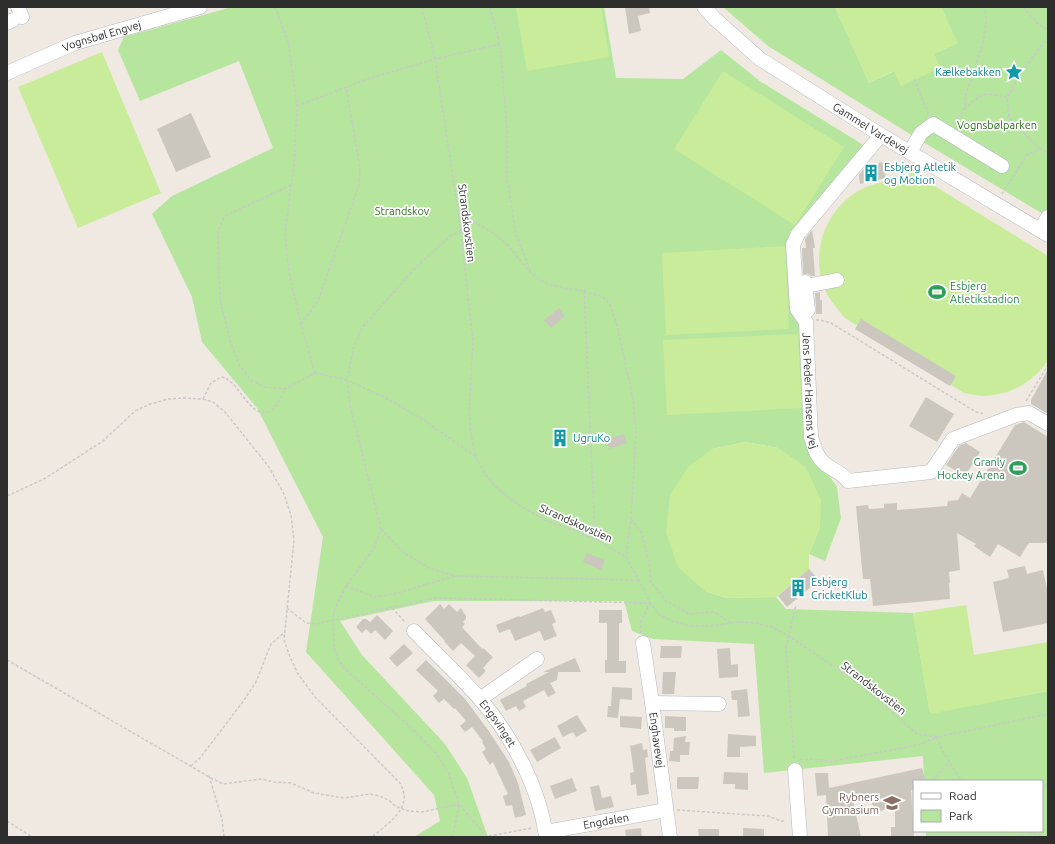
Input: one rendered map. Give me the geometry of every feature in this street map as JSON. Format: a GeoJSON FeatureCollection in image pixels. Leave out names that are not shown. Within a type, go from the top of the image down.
{"type":"FeatureCollection","features":[{"type":"Feature","properties":{"kind":"street","name":"Vognsbøl Engvej"},"geometry":{"type":"LineString","coordinates":[[7,73],[75,43],[180,10],[200,7]]}},
{"type":"Feature","properties":{"kind":"street","name":"Gammel Vardevej"},"geometry":{"type":"LineString","coordinates":[[704,7],[760,60],[1044,233]]}},
{"type":"Feature","properties":{"kind":"street"},"geometry":{"type":"LineString","coordinates":[[910,152],[921,133],[933,124],[1002,166]]}},
{"type":"Feature","properties":{"kind":"street","name":"Jens Peder Hansens Vej"},"geometry":{"type":"LineString","coordinates":[[881,135],[798,234],[793,245],[797,309],[804,319],[811,437],[815,451],[823,462],[844,475],[848,481],[931,472],[954,439],[1016,415],[1029,413],[1048,424]]}},
{"type":"Feature","properties":{"kind":"street"},"geometry":{"type":"LineString","coordinates":[[1044,233],[1048,218]]}},
{"type":"Feature","properties":{"kind":"street"},"geometry":{"type":"LineString","coordinates":[[804,319],[808,310],[806,284],[837,280]]}},
{"type":"Feature","properties":{"kind":"street","name":"Engsvinget"},"geometry":{"type":"LineString","coordinates":[[414,631],[480,699],[506,734],[529,777],[546,831]]}},
{"type":"Feature","properties":{"kind":"street","name":"Enghavevej"},"geometry":{"type":"LineString","coordinates":[[642,643],[652,703],[670,837]]}},
{"type":"Feature","properties":{"kind":"street"},"geometry":{"type":"LineString","coordinates":[[480,699],[537,659]]}},
{"type":"Feature","properties":{"kind":"street"},"geometry":{"type":"LineString","coordinates":[[652,703],[719,704]]}},
{"type":"Feature","properties":{"kind":"street"},"geometry":{"type":"LineString","coordinates":[[795,770],[800,837]]}},
{"type":"Feature","properties":{"kind":"street","name":"Engdalen"},"geometry":{"type":"LineString","coordinates":[[546,831],[666,810]]}},
{"type":"Feature","properties":{"kind":"path"},"geometry":{"type":"LineString","coordinates":[[275,7],[288,41],[297,106],[294,166],[285,234],[289,274],[315,373]]}},
{"type":"Feature","properties":{"kind":"path","name":"Strandskovstien"},"geometry":{"type":"LineString","coordinates":[[422,7],[435,59],[461,230],[473,341],[469,412],[471,435],[476,457],[486,475],[498,489],[516,503],[543,519],[595,538],[626,558],[650,603],[660,615],[672,621],[690,626],[708,626],[740,622],[756,623],[772,627],[789,636],[858,683],[917,734],[937,738],[1048,714]]}},
{"type":"Feature","properties":{"kind":"path"},"geometry":{"type":"LineString","coordinates":[[490,7],[500,44],[507,130],[507,179],[516,234],[532,273]]}},
{"type":"Feature","properties":{"kind":"path"},"geometry":{"type":"LineString","coordinates":[[964,109],[966,95],[983,43],[986,22],[985,7]]}},
{"type":"Feature","properties":{"kind":"path"},"geometry":{"type":"LineString","coordinates":[[1022,7],[1036,22],[1048,30]]}},
{"type":"Feature","properties":{"kind":"path"},"geometry":{"type":"LineString","coordinates":[[1048,37],[1020,74],[1007,98],[1009,118],[1040,149],[1048,152]]}},
{"type":"Feature","properties":{"kind":"path"},"geometry":{"type":"LineString","coordinates":[[297,106],[367,79],[435,59],[500,44]]}},
{"type":"Feature","properties":{"kind":"path"},"geometry":{"type":"LineString","coordinates":[[914,78],[933,124]]}},
{"type":"Feature","properties":{"kind":"path"},"geometry":{"type":"LineString","coordinates":[[301,324],[318,301],[359,185],[360,168],[346,87]]}},
{"type":"Feature","properties":{"kind":"path"},"geometry":{"type":"LineString","coordinates":[[950,134],[964,109],[977,97],[992,93],[1007,98]]}},
{"type":"Feature","properties":{"kind":"path"},"geometry":{"type":"LineString","coordinates":[[996,204],[1027,155],[1040,149]]}},
{"type":"Feature","properties":{"kind":"path"},"geometry":{"type":"LineString","coordinates":[[285,389],[264,387],[251,380],[240,366],[231,344],[220,299],[218,231],[225,216],[291,185]]}},
{"type":"Feature","properties":{"kind":"path"},"geometry":{"type":"LineString","coordinates":[[459,216],[480,224],[492,231],[532,273],[548,284],[584,291],[603,297],[611,306],[634,399],[636,432],[631,519],[626,558]]}},
{"type":"Feature","properties":{"kind":"path"},"geometry":{"type":"LineString","coordinates":[[461,230],[450,236],[412,270],[362,328],[354,346],[347,380],[350,405],[381,529],[404,553],[429,568],[455,576],[639,580]]}},
{"type":"Feature","properties":{"kind":"path"},"geometry":{"type":"LineString","coordinates":[[584,291],[595,538]]}},
{"type":"Feature","properties":{"kind":"path"},"geometry":{"type":"LineString","coordinates":[[804,319],[820,320],[831,323],[976,412],[984,414],[990,413]]}},
{"type":"Feature","properties":{"kind":"path"},"geometry":{"type":"LineString","coordinates":[[1026,402],[1048,365]]}},
{"type":"Feature","properties":{"kind":"path"},"geometry":{"type":"LineString","coordinates":[[204,399],[211,383],[221,377],[227,379],[237,388],[252,407],[260,411],[267,412],[274,407],[285,389],[315,373],[347,380],[386,398],[424,420],[476,457]]}},
{"type":"Feature","properties":{"kind":"path"},"geometry":{"type":"LineString","coordinates":[[7,496],[44,479],[103,441],[135,411],[150,404],[168,399],[204,399],[213,402],[225,412],[269,467],[284,494],[292,515],[294,540],[284,640],[290,658],[298,674],[315,697],[402,786],[404,804],[398,815],[372,837]]}},
{"type":"Feature","properties":{"kind":"path"},"geometry":{"type":"LineString","coordinates":[[631,519],[642,533],[651,582],[666,601],[690,614],[714,612],[731,623]]}},
{"type":"Feature","properties":{"kind":"path"},"geometry":{"type":"LineString","coordinates":[[381,529],[374,548],[346,586],[335,608],[333,621],[334,647],[337,658],[345,668],[406,723],[436,753],[448,772],[459,804],[485,837],[546,831]]}},
{"type":"Feature","properties":{"kind":"path"},"geometry":{"type":"LineString","coordinates":[[346,586],[375,597],[394,594],[455,576]]}},
{"type":"Feature","properties":{"kind":"path"},"geometry":{"type":"LineString","coordinates":[[287,608],[306,623],[316,624],[435,598],[650,603],[640,624],[642,643]]}},
{"type":"Feature","properties":{"kind":"path"},"geometry":{"type":"LineString","coordinates":[[796,605],[786,648],[795,761],[809,758],[820,761],[833,761],[918,745],[937,738],[942,751],[962,780]]}},
{"type":"Feature","properties":{"kind":"path"},"geometry":{"type":"LineString","coordinates":[[392,608],[414,631]]}},
{"type":"Feature","properties":{"kind":"path"},"geometry":{"type":"LineString","coordinates":[[191,766],[200,758],[242,703],[256,682],[271,644],[285,632]]}},
{"type":"Feature","properties":{"kind":"path"},"geometry":{"type":"LineString","coordinates":[[7,660],[224,784],[261,779],[274,782],[291,783],[314,793],[344,798],[370,794],[380,796],[390,801],[395,806],[408,811],[422,812],[459,804]]}},
{"type":"Feature","properties":{"kind":"path"},"geometry":{"type":"LineString","coordinates":[[933,780],[949,762]]}},
{"type":"Feature","properties":{"kind":"path"},"geometry":{"type":"LineString","coordinates":[[208,776],[222,819],[224,837]]}},
{"type":"Feature","properties":{"kind":"path"},"geometry":{"type":"LineString","coordinates":[[451,837],[454,831],[459,804]]}},
{"type":"Feature","properties":{"kind":"path"},"geometry":{"type":"LineString","coordinates":[[666,810],[768,816],[781,821],[799,821]]}},
{"type":"Feature","properties":{"kind":"path"},"geometry":{"type":"LineString","coordinates":[[7,821],[32,837]]}},
{"type":"Feature","properties":{"kind":"path"},"geometry":{"type":"LineString","coordinates":[[1028,832],[1046,837]]}},
{"type":"Feature","properties":{"kind":"green space","name":"Strandskov"},"geometry":{"type":"Polygon","coordinates":[[[232,7],[604,7],[616,78],[683,79],[721,50],[761,82],[865,146],[794,228],[804,430],[814,454],[837,487],[841,518],[825,561],[809,554],[820,527],[778,448],[745,442],[712,449],[705,591],[727,598],[776,597],[786,609],[913,613],[930,713],[1048,691],[1048,837],[926,837],[926,832],[1043,832],[1043,780],[924,780],[923,756],[764,773],[754,644],[653,639],[632,631],[624,601],[434,601],[340,621],[362,655],[445,744],[467,778],[488,837],[414,837],[440,821],[434,795],[306,652],[323,537],[257,408],[202,342],[192,297],[152,214],[172,196],[273,148],[239,61],[140,101],[118,50],[124,37],[232,7]]]}},
{"type":"Feature","properties":{"kind":"green space"},"geometry":{"type":"Polygon","coordinates":[[[516,7],[601,7],[609,57],[527,71],[516,7]]]}},
{"type":"Feature","properties":{"kind":"green space","name":"Vognsbølparken"},"geometry":{"type":"Polygon","coordinates":[[[723,7],[835,7],[869,83],[895,71],[940,68],[934,54],[957,43],[941,7],[1048,7],[1048,217],[768,46],[723,7]]]}},
{"type":"Feature","properties":{"kind":"green space"},"geometry":{"type":"Polygon","coordinates":[[[835,7],[941,7],[958,43],[934,54],[940,68],[901,86],[894,71],[869,83],[835,7]]]}},
{"type":"Feature","properties":{"kind":"green space"},"geometry":{"type":"Polygon","coordinates":[[[102,52],[161,193],[78,228],[18,87],[102,52]]]}},
{"type":"Feature","properties":{"kind":"green space"},"geometry":{"type":"Polygon","coordinates":[[[723,71],[844,147],[795,225],[674,149],[723,71]]]}},
{"type":"Feature","properties":{"kind":"green space","name":"Esbjerg Atletikstadion"},"geometry":{"type":"Polygon","coordinates":[[[912,172],[1048,256],[1048,360],[1043,368],[1029,380],[1013,390],[985,396],[964,393],[845,318],[826,292],[819,269],[819,255],[825,229],[831,217],[849,197],[860,190],[878,183],[902,180],[912,172]]]}},
{"type":"Feature","properties":{"kind":"green space"},"geometry":{"type":"Polygon","coordinates":[[[785,246],[789,329],[666,335],[662,253],[785,246]]]}},
{"type":"Feature","properties":{"kind":"green space"},"geometry":{"type":"Polygon","coordinates":[[[798,334],[802,408],[667,415],[663,340],[798,334]]]}},
{"type":"Feature","properties":{"kind":"green space"},"geometry":{"type":"Polygon","coordinates":[[[745,442],[778,448],[806,467],[821,500],[820,527],[809,554],[809,569],[776,597],[728,598],[705,591],[678,567],[666,532],[670,495],[688,467],[712,449],[745,442]]]}},
{"type":"Feature","properties":{"kind":"green space"},"geometry":{"type":"Polygon","coordinates":[[[966,605],[974,655],[1048,642],[1048,691],[930,714],[913,613],[966,605]]]}},
{"type":"Feature","properties":{"kind":"building"},"geometry":{"type":"Polygon","coordinates":[[[625,7],[649,7],[650,13],[638,16],[641,31],[629,34],[625,7]]]}},
{"type":"Feature","properties":{"kind":"building"},"geometry":{"type":"Polygon","coordinates":[[[191,113],[211,157],[176,172],[157,129],[191,113]]]}},
{"type":"Feature","properties":{"kind":"building","name":"Esbjerg Atletik og Motion"},"geometry":{"type":"Polygon","coordinates":[[[882,162],[886,178],[860,184],[859,175],[866,166],[882,162]]]}},
{"type":"Feature","properties":{"kind":"building"},"geometry":{"type":"Polygon","coordinates":[[[812,230],[815,248],[813,248],[815,276],[803,274],[802,248],[806,248],[805,239],[812,230]]]}},
{"type":"Feature","properties":{"kind":"building"},"geometry":{"type":"Polygon","coordinates":[[[820,292],[820,300],[822,300],[822,314],[816,314],[815,293],[820,292]]]}},
{"type":"Feature","properties":{"kind":"building"},"geometry":{"type":"Polygon","coordinates":[[[559,308],[565,316],[551,328],[544,320],[559,308]]]}},
{"type":"Feature","properties":{"kind":"building"},"geometry":{"type":"Polygon","coordinates":[[[861,319],[956,376],[950,386],[855,329],[861,319]]]}},
{"type":"Feature","properties":{"kind":"building"},"geometry":{"type":"Polygon","coordinates":[[[1048,369],[1048,414],[1031,404],[1031,400],[1048,369]]]}},
{"type":"Feature","properties":{"kind":"building"},"geometry":{"type":"Polygon","coordinates":[[[926,397],[954,414],[937,442],[909,426],[926,397]]]}},
{"type":"Feature","properties":{"kind":"building"},"geometry":{"type":"Polygon","coordinates":[[[1024,422],[1048,437],[1048,543],[1029,543],[1020,557],[998,544],[990,557],[974,546],[976,544],[957,533],[960,570],[949,572],[950,599],[873,606],[870,579],[863,579],[856,506],[868,505],[869,509],[884,508],[884,504],[897,503],[897,510],[947,506],[948,501],[958,500],[962,493],[970,498],[1015,425],[1024,422]]]}},
{"type":"Feature","properties":{"kind":"building"},"geometry":{"type":"Polygon","coordinates":[[[624,434],[627,443],[609,449],[607,439],[624,434]]]}},
{"type":"Feature","properties":{"kind":"building"},"geometry":{"type":"Polygon","coordinates":[[[966,443],[980,452],[965,476],[946,465],[959,446],[966,443]]]}},
{"type":"Feature","properties":{"kind":"building"},"geometry":{"type":"Polygon","coordinates":[[[587,553],[605,560],[601,570],[583,562],[587,553]]]}},
{"type":"Feature","properties":{"kind":"building"},"geometry":{"type":"Polygon","coordinates":[[[1025,566],[1027,574],[1043,570],[1048,593],[1048,623],[1003,632],[993,582],[1009,578],[1007,570],[1025,566]]]}},
{"type":"Feature","properties":{"kind":"building","name":"Esbjerg CricketKlub"},"geometry":{"type":"Polygon","coordinates":[[[809,569],[819,580],[787,607],[778,596],[809,569]]]}},
{"type":"Feature","properties":{"kind":"building"},"geometry":{"type":"Polygon","coordinates":[[[440,604],[444,609],[449,604],[457,612],[461,608],[466,616],[466,619],[463,622],[465,624],[462,627],[482,649],[483,648],[493,657],[483,668],[486,671],[479,678],[466,665],[475,656],[461,643],[453,651],[425,619],[440,604]]]}},
{"type":"Feature","properties":{"kind":"building"},"geometry":{"type":"Polygon","coordinates":[[[543,608],[545,612],[551,610],[556,622],[552,624],[557,636],[544,641],[540,631],[515,641],[510,629],[499,633],[496,625],[543,608]]]}},
{"type":"Feature","properties":{"kind":"building"},"geometry":{"type":"Polygon","coordinates":[[[599,610],[622,610],[622,623],[619,623],[619,661],[626,661],[626,673],[605,673],[605,660],[607,660],[607,623],[599,623],[599,610]]]}},
{"type":"Feature","properties":{"kind":"building"},"geometry":{"type":"Polygon","coordinates":[[[377,615],[393,631],[385,640],[375,630],[371,634],[366,629],[362,633],[356,627],[363,619],[370,622],[377,615]]]}},
{"type":"Feature","properties":{"kind":"building"},"geometry":{"type":"Polygon","coordinates":[[[404,644],[413,653],[397,667],[389,658],[404,644]]]}},
{"type":"Feature","properties":{"kind":"building"},"geometry":{"type":"Polygon","coordinates":[[[661,646],[682,646],[681,658],[660,658],[661,646]]]}},
{"type":"Feature","properties":{"kind":"building"},"geometry":{"type":"Polygon","coordinates":[[[730,648],[731,665],[738,664],[738,677],[719,678],[717,649],[730,648]]]}},
{"type":"Feature","properties":{"kind":"building"},"geometry":{"type":"Polygon","coordinates":[[[575,658],[581,672],[558,672],[557,680],[550,683],[556,693],[548,697],[544,690],[523,701],[526,707],[519,711],[516,706],[506,711],[500,700],[527,686],[526,684],[549,672],[543,672],[575,658]]]}},
{"type":"Feature","properties":{"kind":"building"},"geometry":{"type":"Polygon","coordinates":[[[426,660],[465,699],[509,762],[518,783],[526,815],[515,818],[512,805],[506,806],[503,796],[508,794],[493,762],[490,765],[482,752],[486,749],[482,742],[483,741],[472,727],[465,732],[460,726],[466,721],[455,708],[454,709],[444,699],[439,703],[433,696],[438,691],[416,670],[426,660]]]}},
{"type":"Feature","properties":{"kind":"building"},"geometry":{"type":"Polygon","coordinates":[[[663,672],[676,672],[674,694],[662,694],[663,672]]]}},
{"type":"Feature","properties":{"kind":"building"},"geometry":{"type":"Polygon","coordinates":[[[612,687],[632,688],[632,700],[620,699],[618,718],[607,717],[608,706],[611,706],[612,687]]]}},
{"type":"Feature","properties":{"kind":"building"},"geometry":{"type":"Polygon","coordinates":[[[747,689],[750,716],[738,717],[737,700],[732,700],[731,691],[747,689]]]}},
{"type":"Feature","properties":{"kind":"building"},"geometry":{"type":"Polygon","coordinates":[[[577,715],[587,731],[576,737],[573,732],[563,737],[557,726],[577,715]]]}},
{"type":"Feature","properties":{"kind":"building"},"geometry":{"type":"Polygon","coordinates":[[[620,716],[642,717],[641,729],[620,727],[620,716]]]}},
{"type":"Feature","properties":{"kind":"building"},"geometry":{"type":"Polygon","coordinates":[[[665,716],[686,717],[686,731],[674,731],[674,728],[665,728],[665,716]]]}},
{"type":"Feature","properties":{"kind":"building"},"geometry":{"type":"Polygon","coordinates":[[[728,734],[756,736],[756,746],[740,747],[740,757],[727,757],[728,734]]]}},
{"type":"Feature","properties":{"kind":"building"},"geometry":{"type":"Polygon","coordinates":[[[686,736],[685,742],[690,742],[689,755],[680,755],[680,762],[669,761],[670,751],[673,751],[674,738],[686,736]]]}},
{"type":"Feature","properties":{"kind":"building"},"geometry":{"type":"Polygon","coordinates":[[[555,737],[561,748],[537,762],[530,750],[555,737]]]}},
{"type":"Feature","properties":{"kind":"building"},"geometry":{"type":"Polygon","coordinates":[[[642,743],[643,750],[647,749],[648,757],[645,758],[649,794],[637,796],[636,784],[631,785],[630,773],[634,772],[630,746],[642,743]]]}},
{"type":"Feature","properties":{"kind":"building","name":"Rybners Gymnasium"},"geometry":{"type":"Polygon","coordinates":[[[922,768],[925,779],[913,780],[913,790],[911,790],[914,837],[891,837],[891,827],[895,827],[895,808],[878,811],[872,804],[874,797],[853,801],[861,837],[828,837],[826,795],[817,796],[815,773],[828,773],[829,788],[922,768]]]}},
{"type":"Feature","properties":{"kind":"building"},"geometry":{"type":"Polygon","coordinates":[[[724,772],[748,773],[748,790],[735,789],[735,784],[723,784],[724,772]]]}},
{"type":"Feature","properties":{"kind":"building"},"geometry":{"type":"Polygon","coordinates":[[[677,777],[699,777],[698,789],[677,789],[677,777]]]}},
{"type":"Feature","properties":{"kind":"building"},"geometry":{"type":"Polygon","coordinates":[[[572,778],[577,791],[555,799],[550,786],[572,778]]]}},
{"type":"Feature","properties":{"kind":"building"},"geometry":{"type":"Polygon","coordinates":[[[599,785],[602,798],[611,796],[614,807],[595,811],[590,787],[599,785]]]}},
{"type":"Feature","properties":{"kind":"building"},"geometry":{"type":"Polygon","coordinates":[[[641,828],[642,837],[626,837],[625,830],[641,828]]]}},
{"type":"Feature","properties":{"kind":"building"},"geometry":{"type":"Polygon","coordinates":[[[743,828],[764,829],[764,837],[743,837],[743,828]]]}},
{"type":"Feature","properties":{"kind":"building"},"geometry":{"type":"Polygon","coordinates":[[[698,829],[719,829],[719,837],[699,837],[698,829]]]}},
{"type":"Feature","properties":{"kind":"place","name":"Kælkebakken"},"geometry":{"type":"Point","coordinates":[1014,72]}},
{"type":"Feature","properties":{"kind":"place","name":"Esbjerg Atletik og Motion"},"geometry":{"type":"Point","coordinates":[871,173]}},
{"type":"Feature","properties":{"kind":"place","name":"Esbjerg Atletikstadion"},"geometry":{"type":"Point","coordinates":[937,292]}},
{"type":"Feature","properties":{"kind":"place","name":"UgruKo"},"geometry":{"type":"Point","coordinates":[560,438]}},
{"type":"Feature","properties":{"kind":"place","name":"Granly Hockey Arena"},"geometry":{"type":"Point","coordinates":[1018,468]}},
{"type":"Feature","properties":{"kind":"place","name":"Esbjerg CricketKlub"},"geometry":{"type":"Point","coordinates":[798,588]}},
{"type":"Feature","properties":{"kind":"place","name":"Rybners Gymnasium"},"geometry":{"type":"Point","coordinates":[892,803]}}]}
